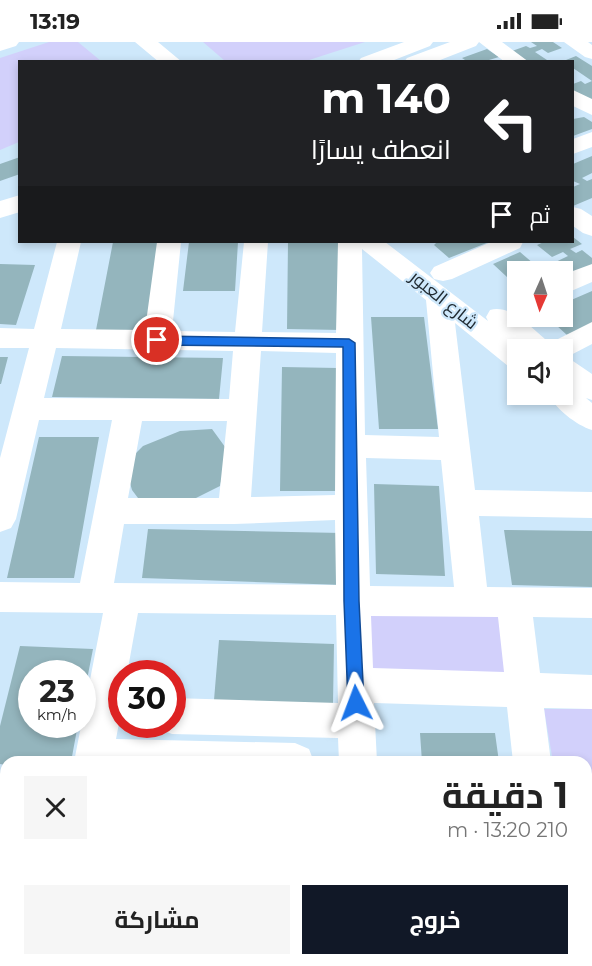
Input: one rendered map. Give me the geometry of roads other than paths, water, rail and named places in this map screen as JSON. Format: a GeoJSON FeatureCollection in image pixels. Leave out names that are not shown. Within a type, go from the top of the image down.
{"type":"FeatureCollection","features":[{"type":"Feature","properties":{"kind":"main road"},"geometry":{"type":"LineString","coordinates":[[374,60],[423,42]]}},
{"type":"Feature","properties":{"kind":"main road"},"geometry":{"type":"LineString","coordinates":[[420,60],[469,42]]}},
{"type":"Feature","properties":{"kind":"main road"},"geometry":{"type":"LineString","coordinates":[[0,190],[18,184]]}},
{"type":"Feature","properties":{"kind":"main road"},"geometry":{"type":"LineString","coordinates":[[0,210],[18,204]]}},
{"type":"Feature","properties":{"kind":"street"},"geometry":{"type":"LineString","coordinates":[[0,45],[9,42]]}},
{"type":"Feature","properties":{"kind":"street"},"geometry":{"type":"LineString","coordinates":[[489,42],[516,60]]}},
{"type":"Feature","properties":{"kind":"street"},"geometry":{"type":"LineString","coordinates":[[574,42],[592,53]]}},
{"type":"Feature","properties":{"kind":"street"},"geometry":{"type":"LineString","coordinates":[[137,45],[143,60]]}},
{"type":"Feature","properties":{"kind":"street"},"geometry":{"type":"LineString","coordinates":[[137,45],[168,60]]}},
{"type":"Feature","properties":{"kind":"street"},"geometry":{"type":"LineString","coordinates":[[574,97],[592,109]]}},
{"type":"Feature","properties":{"kind":"street"},"geometry":{"type":"LineString","coordinates":[[574,147],[592,139]]}},
{"type":"Feature","properties":{"kind":"street"},"geometry":{"type":"LineString","coordinates":[[574,213],[592,204]]}},
{"type":"Feature","properties":{"kind":"street"},"geometry":{"type":"LineString","coordinates":[[574,214],[592,228]]}},
{"type":"Feature","properties":{"kind":"street"},"geometry":{"type":"LineString","coordinates":[[1,509],[47,339],[69,243]]}},
{"type":"Feature","properties":{"kind":"street"},"geometry":{"type":"LineString","coordinates":[[157,340],[169,243]]}},
{"type":"Feature","properties":{"kind":"street"},"geometry":{"type":"LineString","coordinates":[[234,511],[256,243]]}},
{"type":"Feature","properties":{"kind":"street"},"geometry":{"type":"LineString","coordinates":[[350,243],[352,601],[358,756]]}},
{"type":"Feature","properties":{"kind":"street","name":"شارع العبور"},"geometry":{"type":"LineString","coordinates":[[372,243],[441,285],[516,336]]}},
{"type":"Feature","properties":{"kind":"street","name":"شارع العبور"},"geometry":{"type":"LineString","coordinates":[[403,243],[441,285]]}},
{"type":"Feature","properties":{"kind":"street"},"geometry":{"type":"LineString","coordinates":[[472,602],[441,285],[509,243]]}},
{"type":"Feature","properties":{"kind":"street"},"geometry":{"type":"LineString","coordinates":[[573,281],[592,272]]}},
{"type":"Feature","properties":{"kind":"street"},"geometry":{"type":"LineString","coordinates":[[573,342],[592,332]]}},
{"type":"Feature","properties":{"kind":"street"},"geometry":{"type":"LineString","coordinates":[[0,338],[349,343]]}},
{"type":"Feature","properties":{"kind":"street"},"geometry":{"type":"LineString","coordinates":[[573,374],[592,389]]}},
{"type":"Feature","properties":{"kind":"street"},"geometry":{"type":"LineString","coordinates":[[573,403],[592,418]]}},
{"type":"Feature","properties":{"kind":"street"},"geometry":{"type":"LineString","coordinates":[[29,409],[242,410]]}},
{"type":"Feature","properties":{"kind":"street"},"geometry":{"type":"LineString","coordinates":[[110,660],[109,511],[129,409]]}},
{"type":"Feature","properties":{"kind":"street"},"geometry":{"type":"LineString","coordinates":[[350,446],[456,449]]}},
{"type":"Feature","properties":{"kind":"street"},"geometry":{"type":"LineString","coordinates":[[461,503],[592,505]]}},
{"type":"Feature","properties":{"kind":"street"},"geometry":{"type":"LineString","coordinates":[[109,511],[234,511],[351,507]]}},
{"type":"Feature","properties":{"kind":"street"},"geometry":{"type":"LineString","coordinates":[[0,597],[592,603]]}},
{"type":"Feature","properties":{"kind":"street"},"geometry":{"type":"LineString","coordinates":[[514,602],[531,756]]}},
{"type":"Feature","properties":{"kind":"street"},"geometry":{"type":"LineString","coordinates":[[186,715],[523,690],[592,692]]}},
{"type":"Feature","properties":{"kind":"street"},"geometry":{"type":"LineString","coordinates":[[94,756],[108,723]]}}]}
